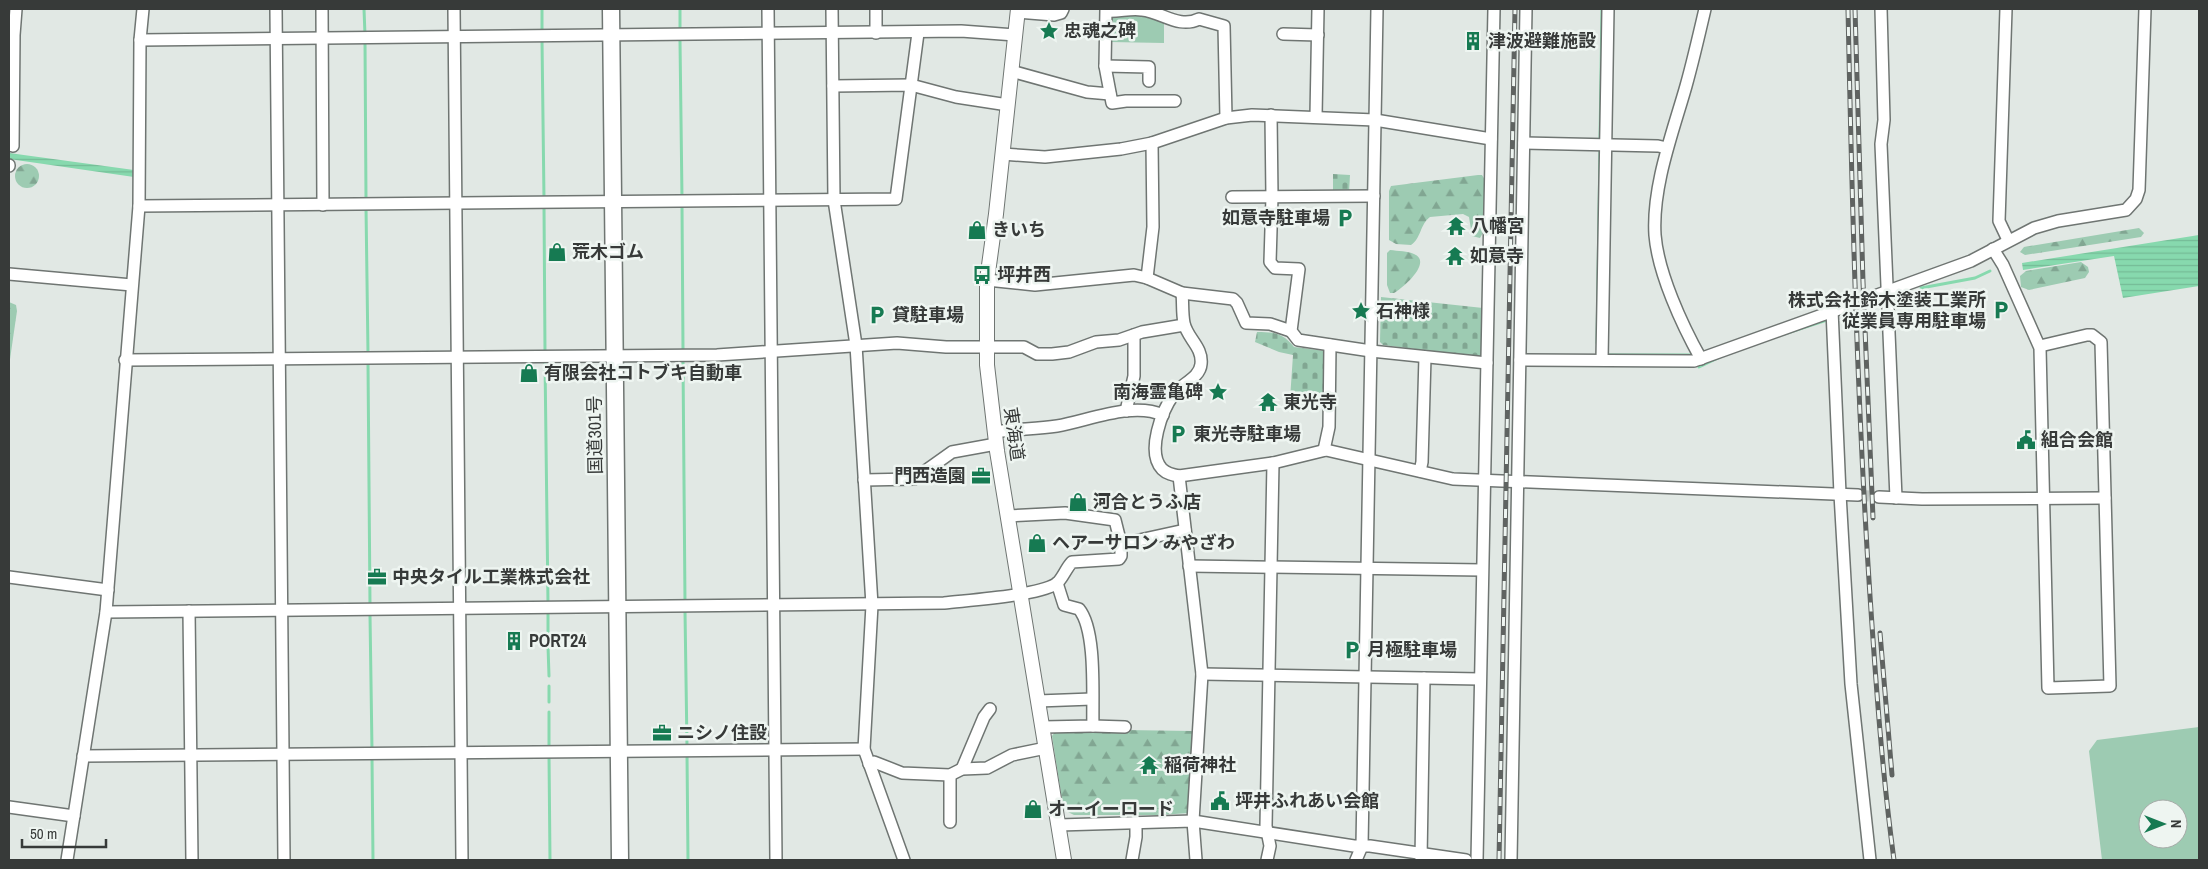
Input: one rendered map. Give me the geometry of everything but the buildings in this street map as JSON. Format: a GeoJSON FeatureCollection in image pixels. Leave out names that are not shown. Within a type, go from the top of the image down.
{"type":"FeatureCollection","features":[{"type":"Feature","properties":{"kind":"highway","name":"国道301号"},"geometry":{"type":"LineString","coordinates":[[611,9],[620,860]]}},
{"type":"Feature","properties":{"kind":"main road","name":"東海道"},"geometry":{"type":"LineString","coordinates":[[1017,10],[1008,105],[987,280],[987,347],[996,438],[1064,860]]}},
{"type":"Feature","properties":{"kind":"street"},"geometry":{"type":"LineString","coordinates":[[9,145],[13,146],[16,9]]}},
{"type":"Feature","properties":{"kind":"street"},"geometry":{"type":"LineString","coordinates":[[67,860],[108,590],[125,360],[139,206],[140,40],[143,9]]}},
{"type":"Feature","properties":{"kind":"street"},"geometry":{"type":"LineString","coordinates":[[276,9],[284,860]]}},
{"type":"Feature","properties":{"kind":"street"},"geometry":{"type":"LineString","coordinates":[[322,9],[324,204]]}},
{"type":"Feature","properties":{"kind":"street"},"geometry":{"type":"LineString","coordinates":[[454,9],[462,860]]}},
{"type":"Feature","properties":{"kind":"street"},"geometry":{"type":"LineString","coordinates":[[768,9],[776,860]]}},
{"type":"Feature","properties":{"kind":"street"},"geometry":{"type":"LineString","coordinates":[[832,9],[834,200],[856,345],[872,605],[864,749],[904,860]]}},
{"type":"Feature","properties":{"kind":"street"},"geometry":{"type":"LineString","coordinates":[[876,9],[876,33]]}},
{"type":"Feature","properties":{"kind":"street"},"geometry":{"type":"LineString","coordinates":[[1017,10],[1054,15],[1061,13],[1063,9]]}},
{"type":"Feature","properties":{"kind":"street"},"geometry":{"type":"LineString","coordinates":[[1316,116],[1318,9]]}},
{"type":"Feature","properties":{"kind":"street"},"geometry":{"type":"LineString","coordinates":[[1356,860],[1362,846],[1377,9]]}},
{"type":"Feature","properties":{"kind":"street"},"geometry":{"type":"LineString","coordinates":[[1477,860],[1494,9]]}},
{"type":"Feature","properties":{"kind":"street"},"geometry":{"type":"LineString","coordinates":[[1511,860],[1526,9]]}},
{"type":"Feature","properties":{"kind":"street"},"geometry":{"type":"LineString","coordinates":[[1602,360],[1608,9]]}},
{"type":"Feature","properties":{"kind":"street"},"geometry":{"type":"LineString","coordinates":[[1700,359],[1690,340],[1664,276],[1656,248],[1656,204],[1667,148],[1686,86],[1705,9]]}},
{"type":"Feature","properties":{"kind":"street"},"geometry":{"type":"LineString","coordinates":[[1881,9],[1884,120],[1881,135],[1889,371],[1894,414],[1896,498]]}},
{"type":"Feature","properties":{"kind":"street"},"geometry":{"type":"LineString","coordinates":[[2006,9],[1999,221],[2008,240]]}},
{"type":"Feature","properties":{"kind":"street"},"geometry":{"type":"LineString","coordinates":[[1869,298],[1971,261],[2034,228],[2052,222],[2121,211],[2130,207],[2136,200],[2139,190],[2145,9]]}},
{"type":"Feature","properties":{"kind":"street"},"geometry":{"type":"LineString","coordinates":[[1175,101],[1126,101],[1112,103],[1105,66],[1106,10],[1142,10],[1156,13],[1173,21],[1193,21],[1200,14],[1224,26],[1226,118]]}},
{"type":"Feature","properties":{"kind":"street"},"geometry":{"type":"LineString","coordinates":[[140,40],[832,34],[962,31],[1015,35]]}},
{"type":"Feature","properties":{"kind":"street"},"geometry":{"type":"LineString","coordinates":[[139,206],[896,199],[918,33]]}},
{"type":"Feature","properties":{"kind":"street"},"geometry":{"type":"LineString","coordinates":[[1283,34],[1318,35]]}},
{"type":"Feature","properties":{"kind":"street"},"geometry":{"type":"LineString","coordinates":[[1105,66],[1150,67],[1149,81]]}},
{"type":"Feature","properties":{"kind":"street"},"geometry":{"type":"LineString","coordinates":[[1011,71],[1087,92],[1110,94]]}},
{"type":"Feature","properties":{"kind":"street"},"geometry":{"type":"LineString","coordinates":[[833,86],[912,85],[956,97],[1008,105]]}},
{"type":"Feature","properties":{"kind":"street"},"geometry":{"type":"LineString","coordinates":[[1002,154],[1036,158],[1086,154],[1152,143],[1239,115],[1316,116],[1375,120],[1491,139]]}},
{"type":"Feature","properties":{"kind":"street"},"geometry":{"type":"LineString","coordinates":[[1271,115],[1272,197],[1270,262],[1275,268],[1299,269],[1291,331]]}},
{"type":"Feature","properties":{"kind":"street"},"geometry":{"type":"LineString","coordinates":[[1524,142],[1658,146],[1667,148]]}},
{"type":"Feature","properties":{"kind":"street"},"geometry":{"type":"LineString","coordinates":[[1147,278],[1153,228],[1152,143]]}},
{"type":"Feature","properties":{"kind":"street"},"geometry":{"type":"LineString","coordinates":[[1232,197],[1374,196]]}},
{"type":"Feature","properties":{"kind":"street"},"geometry":{"type":"LineString","coordinates":[[1993,249],[2003,264],[2040,346],[2048,688],[2110,686],[2101,342],[2092,335],[2087,335],[2040,346]]}},
{"type":"Feature","properties":{"kind":"street"},"geometry":{"type":"LineString","coordinates":[[9,274],[132,285]]}},
{"type":"Feature","properties":{"kind":"street"},"geometry":{"type":"LineString","coordinates":[[987,280],[1035,285],[1127,276],[1147,278],[1182,292],[1233,300],[1237,303],[1246,324],[1270,324],[1291,331],[1298,340],[1371,351],[1487,363]]}},
{"type":"Feature","properties":{"kind":"street"},"geometry":{"type":"LineString","coordinates":[[1182,292],[1184,324],[1200,350],[1201,368],[1172,396],[1156,435],[1158,464],[1166,473],[1179,476],[1273,463],[1324,450],[1453,479],[1858,495]]}},
{"type":"Feature","properties":{"kind":"street"},"geometry":{"type":"LineString","coordinates":[[1520,360],[1694,361],[1850,305]]}},
{"type":"Feature","properties":{"kind":"street"},"geometry":{"type":"LineString","coordinates":[[1832,310],[1851,684],[1870,860]]}},
{"type":"Feature","properties":{"kind":"street"},"geometry":{"type":"LineString","coordinates":[[125,360],[717,355],[897,343],[946,347],[1024,347],[1037,354],[1052,354],[1069,352],[1096,342],[1119,340],[1134,334],[1184,324]]}},
{"type":"Feature","properties":{"kind":"street"},"geometry":{"type":"LineString","coordinates":[[1126,411],[1134,376],[1134,334]]}},
{"type":"Feature","properties":{"kind":"street"},"geometry":{"type":"LineString","coordinates":[[1324,450],[1329,427],[1330,345]]}},
{"type":"Feature","properties":{"kind":"street"},"geometry":{"type":"LineString","coordinates":[[1420,471],[1422,462],[1425,357]]}},
{"type":"Feature","properties":{"kind":"street"},"geometry":{"type":"LineString","coordinates":[[864,480],[914,479],[952,452],[996,438],[1126,411],[1163,415]]}},
{"type":"Feature","properties":{"kind":"street"},"geometry":{"type":"LineString","coordinates":[[1267,860],[1270,846],[1267,832],[1273,463]]}},
{"type":"Feature","properties":{"kind":"street"},"geometry":{"type":"LineString","coordinates":[[1179,476],[1202,674],[1193,821],[1196,860]]}},
{"type":"Feature","properties":{"kind":"street"},"geometry":{"type":"LineString","coordinates":[[1879,497],[2105,498]]}},
{"type":"Feature","properties":{"kind":"street"},"geometry":{"type":"LineString","coordinates":[[106,612],[944,603],[1021,593],[1057,583],[1072,562],[1119,558],[1121,556],[1121,544],[1115,520],[1064,513],[1008,516]]}},
{"type":"Feature","properties":{"kind":"street"},"geometry":{"type":"LineString","coordinates":[[1121,544],[1185,530]]}},
{"type":"Feature","properties":{"kind":"street"},"geometry":{"type":"LineString","coordinates":[[1190,566],[1482,570]]}},
{"type":"Feature","properties":{"kind":"street"},"geometry":{"type":"LineString","coordinates":[[9,578],[108,590]]}},
{"type":"Feature","properties":{"kind":"street"},"geometry":{"type":"LineString","coordinates":[[1057,583],[1064,605],[1079,609],[1084,619],[1091,649],[1093,726]]}},
{"type":"Feature","properties":{"kind":"street"},"geometry":{"type":"LineString","coordinates":[[189,612],[192,860]]}},
{"type":"Feature","properties":{"kind":"street"},"geometry":{"type":"LineString","coordinates":[[1202,674],[1480,679]]}},
{"type":"Feature","properties":{"kind":"street"},"geometry":{"type":"LineString","coordinates":[[1421,857],[1424,678]]}},
{"type":"Feature","properties":{"kind":"street"},"geometry":{"type":"LineString","coordinates":[[1038,701],[1092,699]]}},
{"type":"Feature","properties":{"kind":"street"},"geometry":{"type":"LineString","coordinates":[[962,769],[984,717],[990,709]]}},
{"type":"Feature","properties":{"kind":"street"},"geometry":{"type":"LineString","coordinates":[[1043,727],[1125,727]]}},
{"type":"Feature","properties":{"kind":"street"},"geometry":{"type":"LineString","coordinates":[[869,764],[874,762],[902,773],[950,775],[962,769],[986,768],[1012,755],[1046,748]]}},
{"type":"Feature","properties":{"kind":"street"},"geometry":{"type":"LineString","coordinates":[[84,756],[864,749]]}},
{"type":"Feature","properties":{"kind":"street"},"geometry":{"type":"LineString","coordinates":[[950,775],[950,822]]}},
{"type":"Feature","properties":{"kind":"street"},"geometry":{"type":"LineString","coordinates":[[9,807],[74,816]]}},
{"type":"Feature","properties":{"kind":"street"},"geometry":{"type":"LineString","coordinates":[[1059,825],[1193,821],[1362,846],[1421,857],[1466,860]]}},
{"type":"Feature","properties":{"kind":"street"},"geometry":{"type":"LineString","coordinates":[[1132,860],[1136,837],[1136,822]]}},
{"type":"Feature","properties":{"kind":"green space"},"geometry":{"type":"Polygon","coordinates":[[[1142,14],[1164,21],[1164,43],[1110,42],[1111,17],[1142,14]]]}},
{"type":"Feature","properties":{"kind":"green space"},"geometry":{"type":"Polygon","coordinates":[[[27,164],[35,168],[39,176],[35,184],[27,188],[19,184],[15,176],[19,168],[27,164]]]}},
{"type":"Feature","properties":{"kind":"green space"},"geometry":{"type":"Polygon","coordinates":[[[1333,174],[1350,175],[1349,193],[1333,193],[1333,174]]]}},
{"type":"Feature","properties":{"kind":"green space"},"geometry":{"type":"Polygon","coordinates":[[[1482,175],[1485,180],[1484,231],[1480,238],[1472,236],[1469,217],[1463,214],[1430,217],[1424,223],[1417,239],[1411,245],[1396,244],[1389,240],[1389,191],[1391,186],[1482,175]]]}},
{"type":"Feature","properties":{"kind":"green space"},"geometry":{"type":"Polygon","coordinates":[[[2139,228],[2144,233],[2141,237],[2025,255],[2020,252],[2024,247],[2139,228]]]}},
{"type":"Feature","properties":{"kind":"green space"},"geometry":{"type":"Polygon","coordinates":[[[1390,250],[1414,254],[1419,258],[1420,263],[1415,275],[1394,293],[1390,293],[1387,285],[1387,253],[1390,250]]]}},
{"type":"Feature","properties":{"kind":"green space"},"geometry":{"type":"Polygon","coordinates":[[[2081,262],[2088,267],[2089,272],[2085,278],[2029,290],[2021,287],[2020,276],[2026,271],[2081,262]]]}},
{"type":"Feature","properties":{"kind":"green space"},"geometry":{"type":"Polygon","coordinates":[[[1381,297],[1483,308],[1482,357],[1383,345],[1380,342],[1381,297]]]}},
{"type":"Feature","properties":{"kind":"green space"},"geometry":{"type":"Polygon","coordinates":[[[9,302],[16,305],[17,311],[9,366],[9,302]]]}},
{"type":"Feature","properties":{"kind":"green space"},"geometry":{"type":"Polygon","coordinates":[[[1257,332],[1278,334],[1294,347],[1325,351],[1324,404],[1290,399],[1293,355],[1279,352],[1255,342],[1257,332]]]}},
{"type":"Feature","properties":{"kind":"green space"},"geometry":{"type":"Polygon","coordinates":[[[2199,727],[2199,860],[2102,860],[2089,751],[2097,740],[2199,727]]]}},
{"type":"Feature","properties":{"kind":"green space"},"geometry":{"type":"Polygon","coordinates":[[[1057,729],[1192,731],[1194,734],[1189,813],[1160,815],[1155,812],[1157,807],[1169,802],[1165,785],[1132,785],[1124,815],[1074,815],[1068,812],[1063,806],[1052,736],[1057,729]]]}},
{"type":"Feature","properties":{"kind":"green space"},"geometry":{"type":"Polygon","coordinates":[[[1101,785],[1165,785],[1169,790],[1169,805],[1155,809],[1155,812],[1160,815],[1101,815],[1101,785]]]}},
{"type":"Feature","properties":{"kind":"shaded area"},"geometry":{"type":"Polygon","coordinates":[[[9,153],[134,170],[134,177],[9,159],[9,153]]]}},
{"type":"Feature","properties":{"kind":"shaded area"},"geometry":{"type":"Polygon","coordinates":[[[2199,235],[2199,286],[2123,298],[2114,256],[2023,270],[2022,263],[2199,235]]]}},
{"type":"Feature","properties":{"kind":"waterway"},"geometry":{"type":"LineString","coordinates":[[364,9],[365,35]]}},
{"type":"Feature","properties":{"kind":"waterway"},"geometry":{"type":"LineString","coordinates":[[542,9],[542,33]]}},
{"type":"Feature","properties":{"kind":"waterway"},"geometry":{"type":"LineString","coordinates":[[680,9],[680,31]]}},
{"type":"Feature","properties":{"kind":"waterway"},"geometry":{"type":"LineString","coordinates":[[1600,140],[1602,9]]}},
{"type":"Feature","properties":{"kind":"waterway"},"geometry":{"type":"LineString","coordinates":[[542,40],[544,199]]}},
{"type":"Feature","properties":{"kind":"waterway"},"geometry":{"type":"LineString","coordinates":[[365,41],[366,200]]}},
{"type":"Feature","properties":{"kind":"waterway"},"geometry":{"type":"LineString","coordinates":[[680,41],[682,198]]}},
{"type":"Feature","properties":{"kind":"waterway"},"geometry":{"type":"LineString","coordinates":[[1597,343],[1600,148]]}},
{"type":"Feature","properties":{"kind":"waterway"},"geometry":{"type":"LineString","coordinates":[[682,205],[683,349]]}},
{"type":"Feature","properties":{"kind":"waterway"},"geometry":{"type":"LineString","coordinates":[[544,206],[545,351]]}},
{"type":"Feature","properties":{"kind":"waterway"},"geometry":{"type":"LineString","coordinates":[[366,207],[368,353]]}},
{"type":"Feature","properties":{"kind":"waterway"},"geometry":{"type":"LineString","coordinates":[[1921,288],[1975,278],[1990,271]]}},
{"type":"Feature","properties":{"kind":"waterway"},"geometry":{"type":"LineString","coordinates":[[1894,298],[1900,296]]}},
{"type":"Feature","properties":{"kind":"waterway"},"geometry":{"type":"LineString","coordinates":[[1784,334],[1830,319]]}},
{"type":"Feature","properties":{"kind":"waterway"},"geometry":{"type":"LineString","coordinates":[[1609,355],[1693,355]]}},
{"type":"Feature","properties":{"kind":"waterway"},"geometry":{"type":"LineString","coordinates":[[1699,366],[1720,357]]}},
{"type":"Feature","properties":{"kind":"waterway"},"geometry":{"type":"LineString","coordinates":[[545,361],[548,603]]}},
{"type":"Feature","properties":{"kind":"waterway"},"geometry":{"type":"LineString","coordinates":[[683,361],[685,602]]}},
{"type":"Feature","properties":{"kind":"waterway"},"geometry":{"type":"LineString","coordinates":[[368,363],[370,605]]}},
{"type":"Feature","properties":{"kind":"waterway"},"geometry":{"type":"LineString","coordinates":[[685,611],[687,747]]}},
{"type":"Feature","properties":{"kind":"waterway"},"geometry":{"type":"LineString","coordinates":[[548,613],[548,636]]}},
{"type":"Feature","properties":{"kind":"waterway"},"geometry":{"type":"LineString","coordinates":[[370,615],[372,750]]}},
{"type":"Feature","properties":{"kind":"waterway"},"geometry":{"type":"LineString","coordinates":[[548,646],[549,676]]}},
{"type":"Feature","properties":{"kind":"waterway"},"geometry":{"type":"LineString","coordinates":[[549,686],[549,702]]}},
{"type":"Feature","properties":{"kind":"waterway"},"geometry":{"type":"LineString","coordinates":[[549,712],[549,749]]}},
{"type":"Feature","properties":{"kind":"waterway"},"geometry":{"type":"LineString","coordinates":[[687,754],[688,860]]}},
{"type":"Feature","properties":{"kind":"waterway"},"geometry":{"type":"LineString","coordinates":[[549,755],[550,860]]}},
{"type":"Feature","properties":{"kind":"waterway"},"geometry":{"type":"LineString","coordinates":[[372,757],[373,860]]}},
{"type":"Feature","properties":{"kind":"tunnel"},"geometry":{"type":"LineString","coordinates":[[1850,305],[1869,298]]}},
{"type":"Feature","properties":{"kind":"tunnel"},"geometry":{"type":"LineString","coordinates":[[1858,495],[1879,497]]}},
{"type":"Feature","properties":{"kind":"railway"},"geometry":{"type":"LineString","coordinates":[[1499,860],[1515,9]]}},
{"type":"Feature","properties":{"kind":"railway"},"geometry":{"type":"LineString","coordinates":[[1848,9],[1851,155],[1865,523],[1880,728],[1894,860]]}},
{"type":"Feature","properties":{"kind":"railway"},"geometry":{"type":"LineString","coordinates":[[1855,9],[1863,282],[1873,518]]}},
{"type":"Feature","properties":{"kind":"railway"},"geometry":{"type":"LineString","coordinates":[[1880,633],[1892,775]]}},
{"type":"Feature","properties":{"kind":"place","name":"忠魂之碑"},"geometry":{"type":"Point","coordinates":[1049,31]}},
{"type":"Feature","properties":{"kind":"place","name":"津波避難施設"},"geometry":{"type":"Point","coordinates":[1473,41]}},
{"type":"Feature","properties":{"kind":"place","name":"如意寺駐車場"},"geometry":{"type":"Point","coordinates":[1345,218]}},
{"type":"Feature","properties":{"kind":"place","name":"八幡宮"},"geometry":{"type":"Point","coordinates":[1456,226]}},
{"type":"Feature","properties":{"kind":"place","name":"きいち"},"geometry":{"type":"Point","coordinates":[977,230]}},
{"type":"Feature","properties":{"kind":"place","name":"荒木ゴム"},"geometry":{"type":"Point","coordinates":[557,252]}},
{"type":"Feature","properties":{"kind":"place","name":"如意寺"},"geometry":{"type":"Point","coordinates":[1455,256]}},
{"type":"Feature","properties":{"kind":"place","name":"坪井西"},"geometry":{"type":"Point","coordinates":[982,275]}},
{"type":"Feature","properties":{"kind":"place","name":"株式会社鈴木塗装工業所 従業員専用駐車場"},"geometry":{"type":"Point","coordinates":[2001,310]}},
{"type":"Feature","properties":{"kind":"place","name":"石神様"},"geometry":{"type":"Point","coordinates":[1361,311]}},
{"type":"Feature","properties":{"kind":"place","name":"貸駐車場"},"geometry":{"type":"Point","coordinates":[877,315]}},
{"type":"Feature","properties":{"kind":"place","name":"有限会社コトブキ自動車"},"geometry":{"type":"Point","coordinates":[529,373]}},
{"type":"Feature","properties":{"kind":"place","name":"南海霊亀碑"},"geometry":{"type":"Point","coordinates":[1218,392]}},
{"type":"Feature","properties":{"kind":"place","name":"東光寺"},"geometry":{"type":"Point","coordinates":[1268,402]}},
{"type":"Feature","properties":{"kind":"place","name":"東光寺駐車場"},"geometry":{"type":"Point","coordinates":[1178,434]}},
{"type":"Feature","properties":{"kind":"place","name":"組合会館"},"geometry":{"type":"Point","coordinates":[2026,440]}},
{"type":"Feature","properties":{"kind":"place","name":"門西造園"},"geometry":{"type":"Point","coordinates":[981,476]}},
{"type":"Feature","properties":{"kind":"place","name":"河合とうふ店"},"geometry":{"type":"Point","coordinates":[1078,502]}},
{"type":"Feature","properties":{"kind":"place","name":"ヘアーサロン みやざわ"},"geometry":{"type":"Point","coordinates":[1037,543]}},
{"type":"Feature","properties":{"kind":"place","name":"中央タイル工業株式会社"},"geometry":{"type":"Point","coordinates":[377,577]}},
{"type":"Feature","properties":{"kind":"place","name":"PORT24"},"geometry":{"type":"Point","coordinates":[514,641]}},
{"type":"Feature","properties":{"kind":"place","name":"月極駐車場"},"geometry":{"type":"Point","coordinates":[1352,650]}},
{"type":"Feature","properties":{"kind":"place","name":"ニシノ住設"},"geometry":{"type":"Point","coordinates":[662,733]}},
{"type":"Feature","properties":{"kind":"place","name":"稲荷神社"},"geometry":{"type":"Point","coordinates":[1149,765]}},
{"type":"Feature","properties":{"kind":"place","name":"坪井ふれあい会館"},"geometry":{"type":"Point","coordinates":[1220,801]}},
{"type":"Feature","properties":{"kind":"place","name":"オーイーロード"},"geometry":{"type":"Point","coordinates":[1033,809]}}]}
